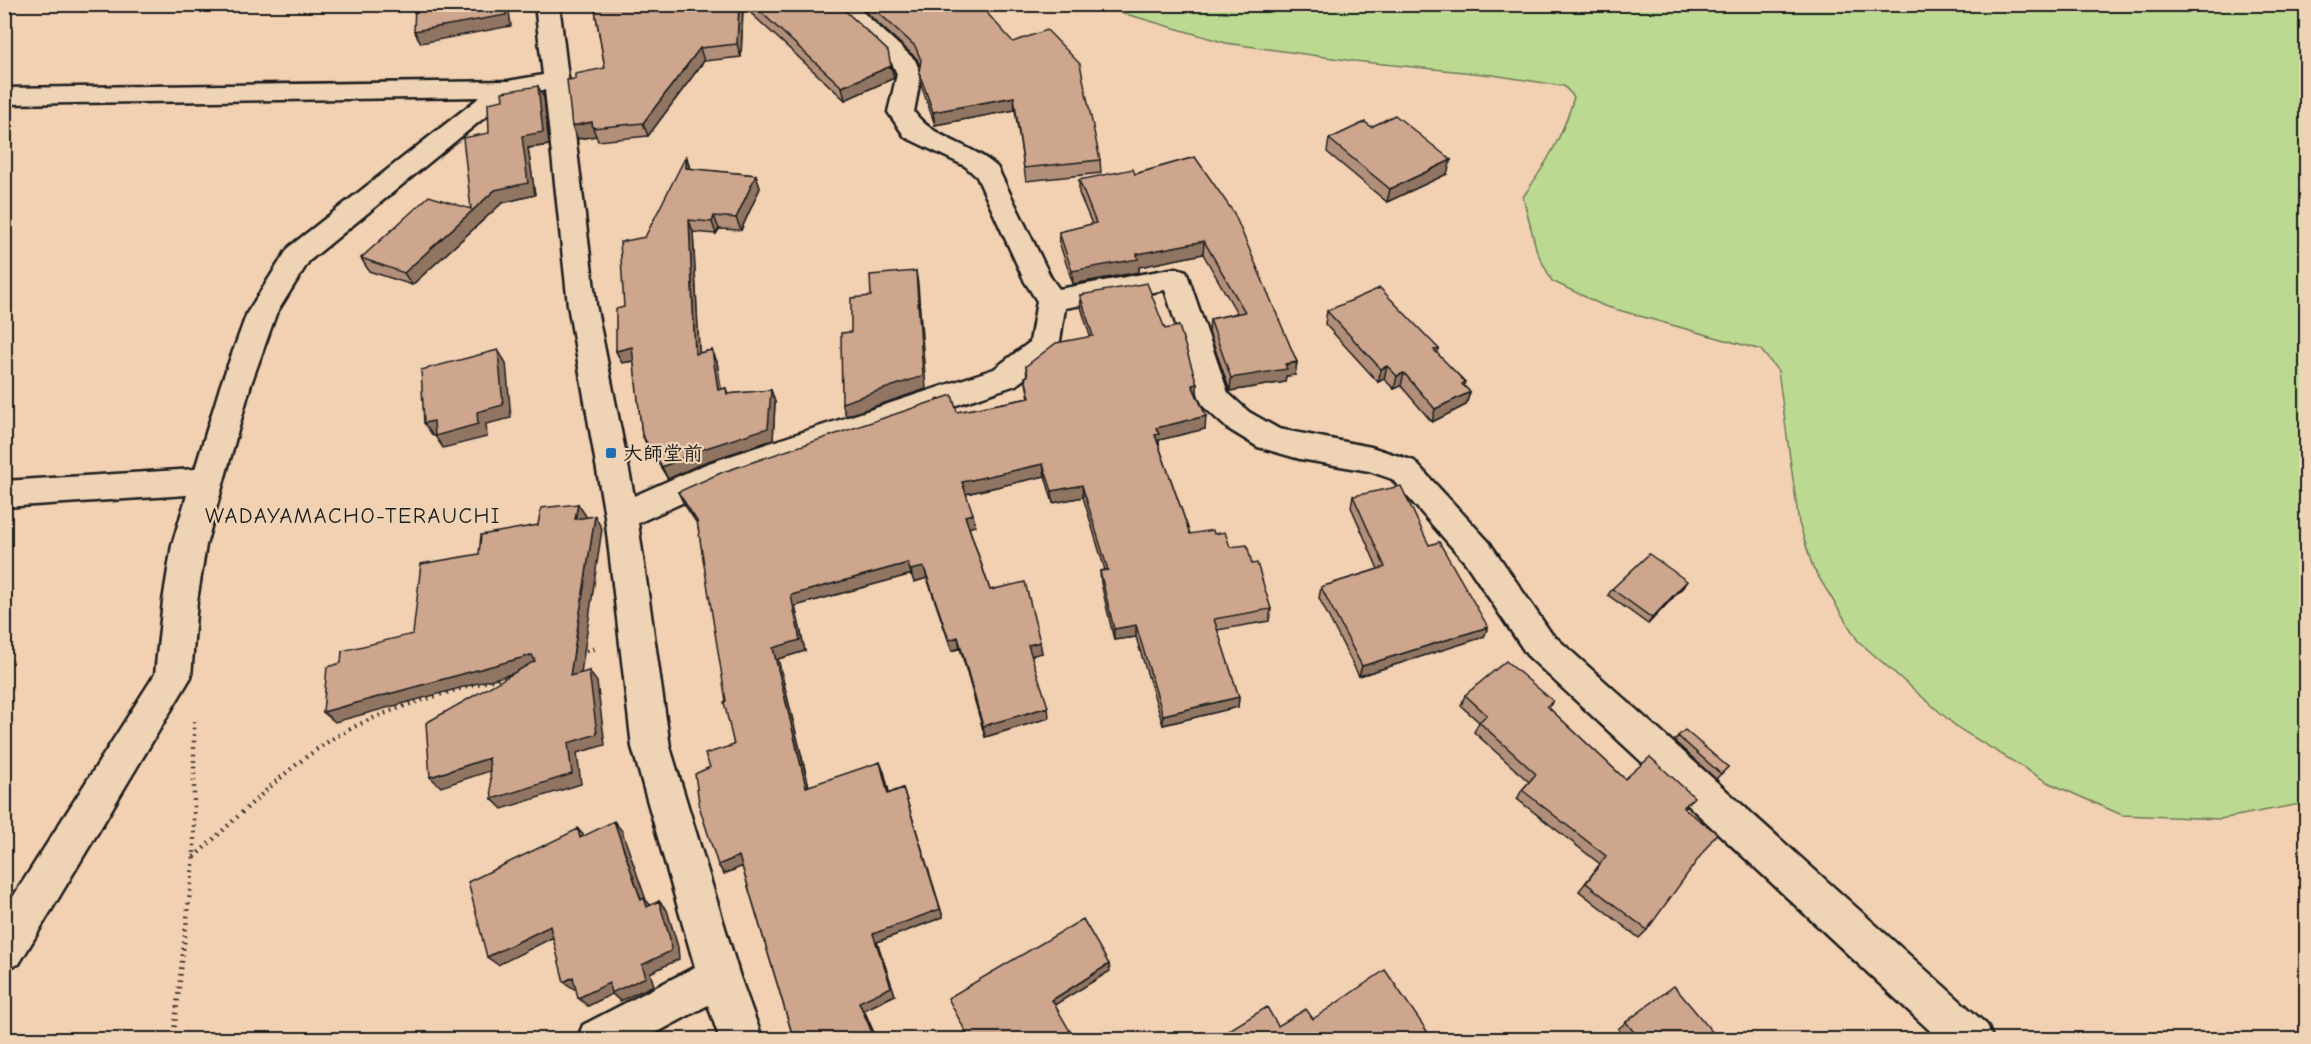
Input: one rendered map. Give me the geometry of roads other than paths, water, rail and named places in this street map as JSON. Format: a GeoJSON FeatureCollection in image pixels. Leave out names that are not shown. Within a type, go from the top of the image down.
{"type":"FeatureCollection","features":[{"type":"Feature","properties":{"kind":"street"},"geometry":{"type":"LineString","coordinates":[[547,4],[557,80],[567,194],[582,305],[621,516],[651,747],[719,977],[742,1040]]}},
{"type":"Feature","properties":{"kind":"street"},"geometry":{"type":"LineString","coordinates":[[621,516],[717,473],[1005,377],[1044,346],[1052,300],[1039,282],[988,173],[974,160],[914,131],[901,112],[909,74],[903,60],[840,4]]}},
{"type":"Feature","properties":{"kind":"street"},"geometry":{"type":"LineString","coordinates":[[4,96],[508,89],[557,80]]}},
{"type":"Feature","properties":{"kind":"street"},"geometry":{"type":"LineString","coordinates":[[4,949],[173,677],[180,601],[189,545],[236,384],[262,313],[299,254],[471,115],[508,89]]}},
{"type":"Feature","properties":{"kind":"street"},"geometry":{"type":"LineString","coordinates":[[1052,300],[1176,278],[1215,399],[1238,420],[1269,438],[1300,447],[1371,459],[1403,470],[1477,552],[1539,644],[1972,1040]]}},
{"type":"Feature","properties":{"kind":"street"},"geometry":{"type":"LineString","coordinates":[[4,494],[208,481]]}},
{"type":"Feature","properties":{"kind":"street"},"geometry":{"type":"LineString","coordinates":[[598,1040],[719,977]]}},
{"type":"Feature","properties":{"kind":"place","name":"大師堂前"},"geometry":{"type":"Point","coordinates":[611,453]}},
{"type":"Feature","properties":{"kind":"district","name":"WADAYAMACHO-TERAUCHI"},"geometry":{"type":"Point","coordinates":[353,516]}}]}
